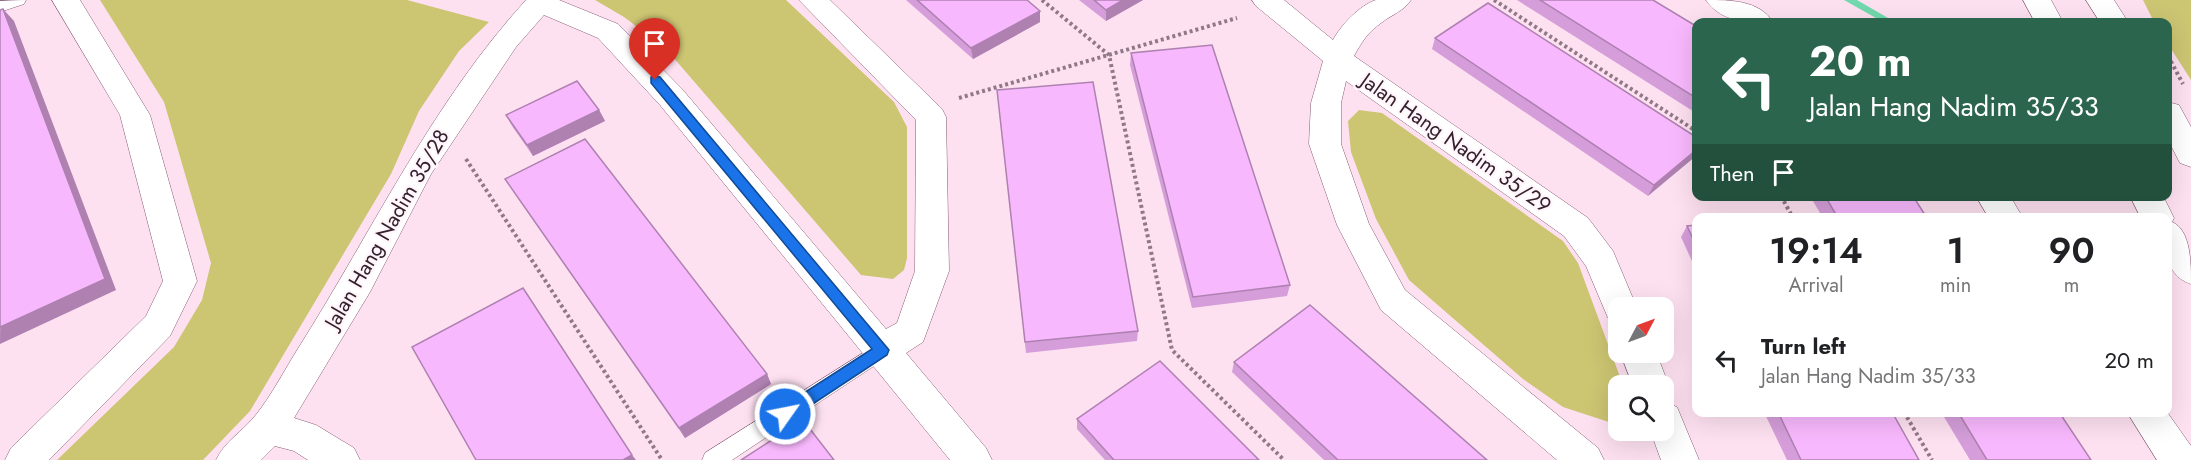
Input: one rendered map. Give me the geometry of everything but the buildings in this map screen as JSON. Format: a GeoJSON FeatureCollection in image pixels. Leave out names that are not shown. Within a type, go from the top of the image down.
{"type":"FeatureCollection","features":[{"type":"Feature","properties":{"kind":"street"},"geometry":{"type":"LineString","coordinates":[[24,460],[158,327],[180,281],[135,115],[66,0]]}},
{"type":"Feature","properties":{"kind":"street"},"geometry":{"type":"LineString","coordinates":[[813,0],[931,117],[932,271],[911,332],[882,350]]}},
{"type":"Feature","properties":{"kind":"street"},"geometry":{"type":"LineString","coordinates":[[1397,0],[1369,17],[1350,35],[1338,58],[1326,103],[1325,144],[1353,225],[1393,300],[1585,460]]}},
{"type":"Feature","properties":{"kind":"street"},"geometry":{"type":"LineString","coordinates":[[1720,0],[1752,18]]}},
{"type":"Feature","properties":{"kind":"street"},"geometry":{"type":"LineString","coordinates":[[2037,0],[2047,18]]}},
{"type":"Feature","properties":{"kind":"street"},"geometry":{"type":"LineString","coordinates":[[2100,0],[2111,18]]}},
{"type":"Feature","properties":{"kind":"street"},"geometry":{"type":"LineString","coordinates":[[541,2],[608,31],[671,97],[973,460]]}},
{"type":"Feature","properties":{"kind":"street","name":"Jalan Hang Nadim 35/28"},"geometry":{"type":"LineString","coordinates":[[235,460],[268,428],[358,282],[419,168],[506,40],[541,2]]}},
{"type":"Feature","properties":{"kind":"street","name":"Jalan Hang Nadim 35/29"},"geometry":{"type":"LineString","coordinates":[[1254,8],[1338,58],[1363,79],[1576,227],[1601,260],[1616,297]]}},
{"type":"Feature","properties":{"kind":"street"},"geometry":{"type":"LineString","coordinates":[[2177,102],[2191,155]]}},
{"type":"Feature","properties":{"kind":"street"},"geometry":{"type":"LineString","coordinates":[[2172,240],[2191,270]]}},
{"type":"Feature","properties":{"kind":"street"},"geometry":{"type":"LineString","coordinates":[[2149,417],[2179,460]]}},
{"type":"Feature","properties":{"kind":"street"},"geometry":{"type":"LineString","coordinates":[[268,428],[303,437],[341,460]]}},
{"type":"Feature","properties":{"kind":"street"},"geometry":{"type":"LineString","coordinates":[[1673,441],[1680,460]]}},
{"type":"Feature","properties":{"kind":"lane"},"geometry":{"type":"LineString","coordinates":[[0,7],[18,0]]}},
{"type":"Feature","properties":{"kind":"lane"},"geometry":{"type":"LineString","coordinates":[[713,460],[882,350]]}},
{"type":"Feature","properties":{"kind":"path"},"geometry":{"type":"LineString","coordinates":[[1042,0],[1109,55],[1172,350],[1284,460]]}},
{"type":"Feature","properties":{"kind":"path"},"geometry":{"type":"LineString","coordinates":[[1494,0],[1692,128]]}},
{"type":"Feature","properties":{"kind":"path"},"geometry":{"type":"LineString","coordinates":[[958,98],[1109,55],[1254,8]]}},
{"type":"Feature","properties":{"kind":"path"},"geometry":{"type":"LineString","coordinates":[[2172,76],[2177,102]]}},
{"type":"Feature","properties":{"kind":"path"},"geometry":{"type":"LineString","coordinates":[[463,153],[662,460]]}},
{"type":"Feature","properties":{"kind":"path"},"geometry":{"type":"LineString","coordinates":[[1907,417],[1932,460]]}},
{"type":"Feature","properties":{"kind":"shaded area"},"geometry":{"type":"Polygon","coordinates":[[[100,0],[407,0],[489,22],[459,51],[419,111],[391,174],[250,411],[203,460],[57,460],[174,347],[202,300],[211,263],[164,102],[100,0]]]}},
{"type":"Feature","properties":{"kind":"shaded area"},"geometry":{"type":"Polygon","coordinates":[[[595,0],[786,0],[894,102],[907,127],[907,258],[904,270],[893,279],[861,275],[666,49],[624,17],[595,0]]]}},
{"type":"Feature","properties":{"kind":"shaded area"},"geometry":{"type":"Polygon","coordinates":[[[2143,0],[2191,0],[2191,80],[2172,50],[2172,18],[2152,18],[2143,0]]]}},
{"type":"Feature","properties":{"kind":"shaded area"},"geometry":{"type":"Polygon","coordinates":[[[1359,110],[1382,113],[1563,241],[1578,263],[1608,344],[1608,363],[1615,363],[1619,375],[1608,375],[1608,422],[1563,407],[1523,379],[1409,280],[1376,219],[1351,152],[1348,121],[1359,110]]]}},
{"type":"Feature","properties":{"kind":"waterway"},"geometry":{"type":"LineString","coordinates":[[1849,0],[1883,18]]}},
{"type":"Feature","properties":{"kind":"route"},"geometry":{"type":"LineString","coordinates":[[655,80],[882,350],[785,414]]}}]}
